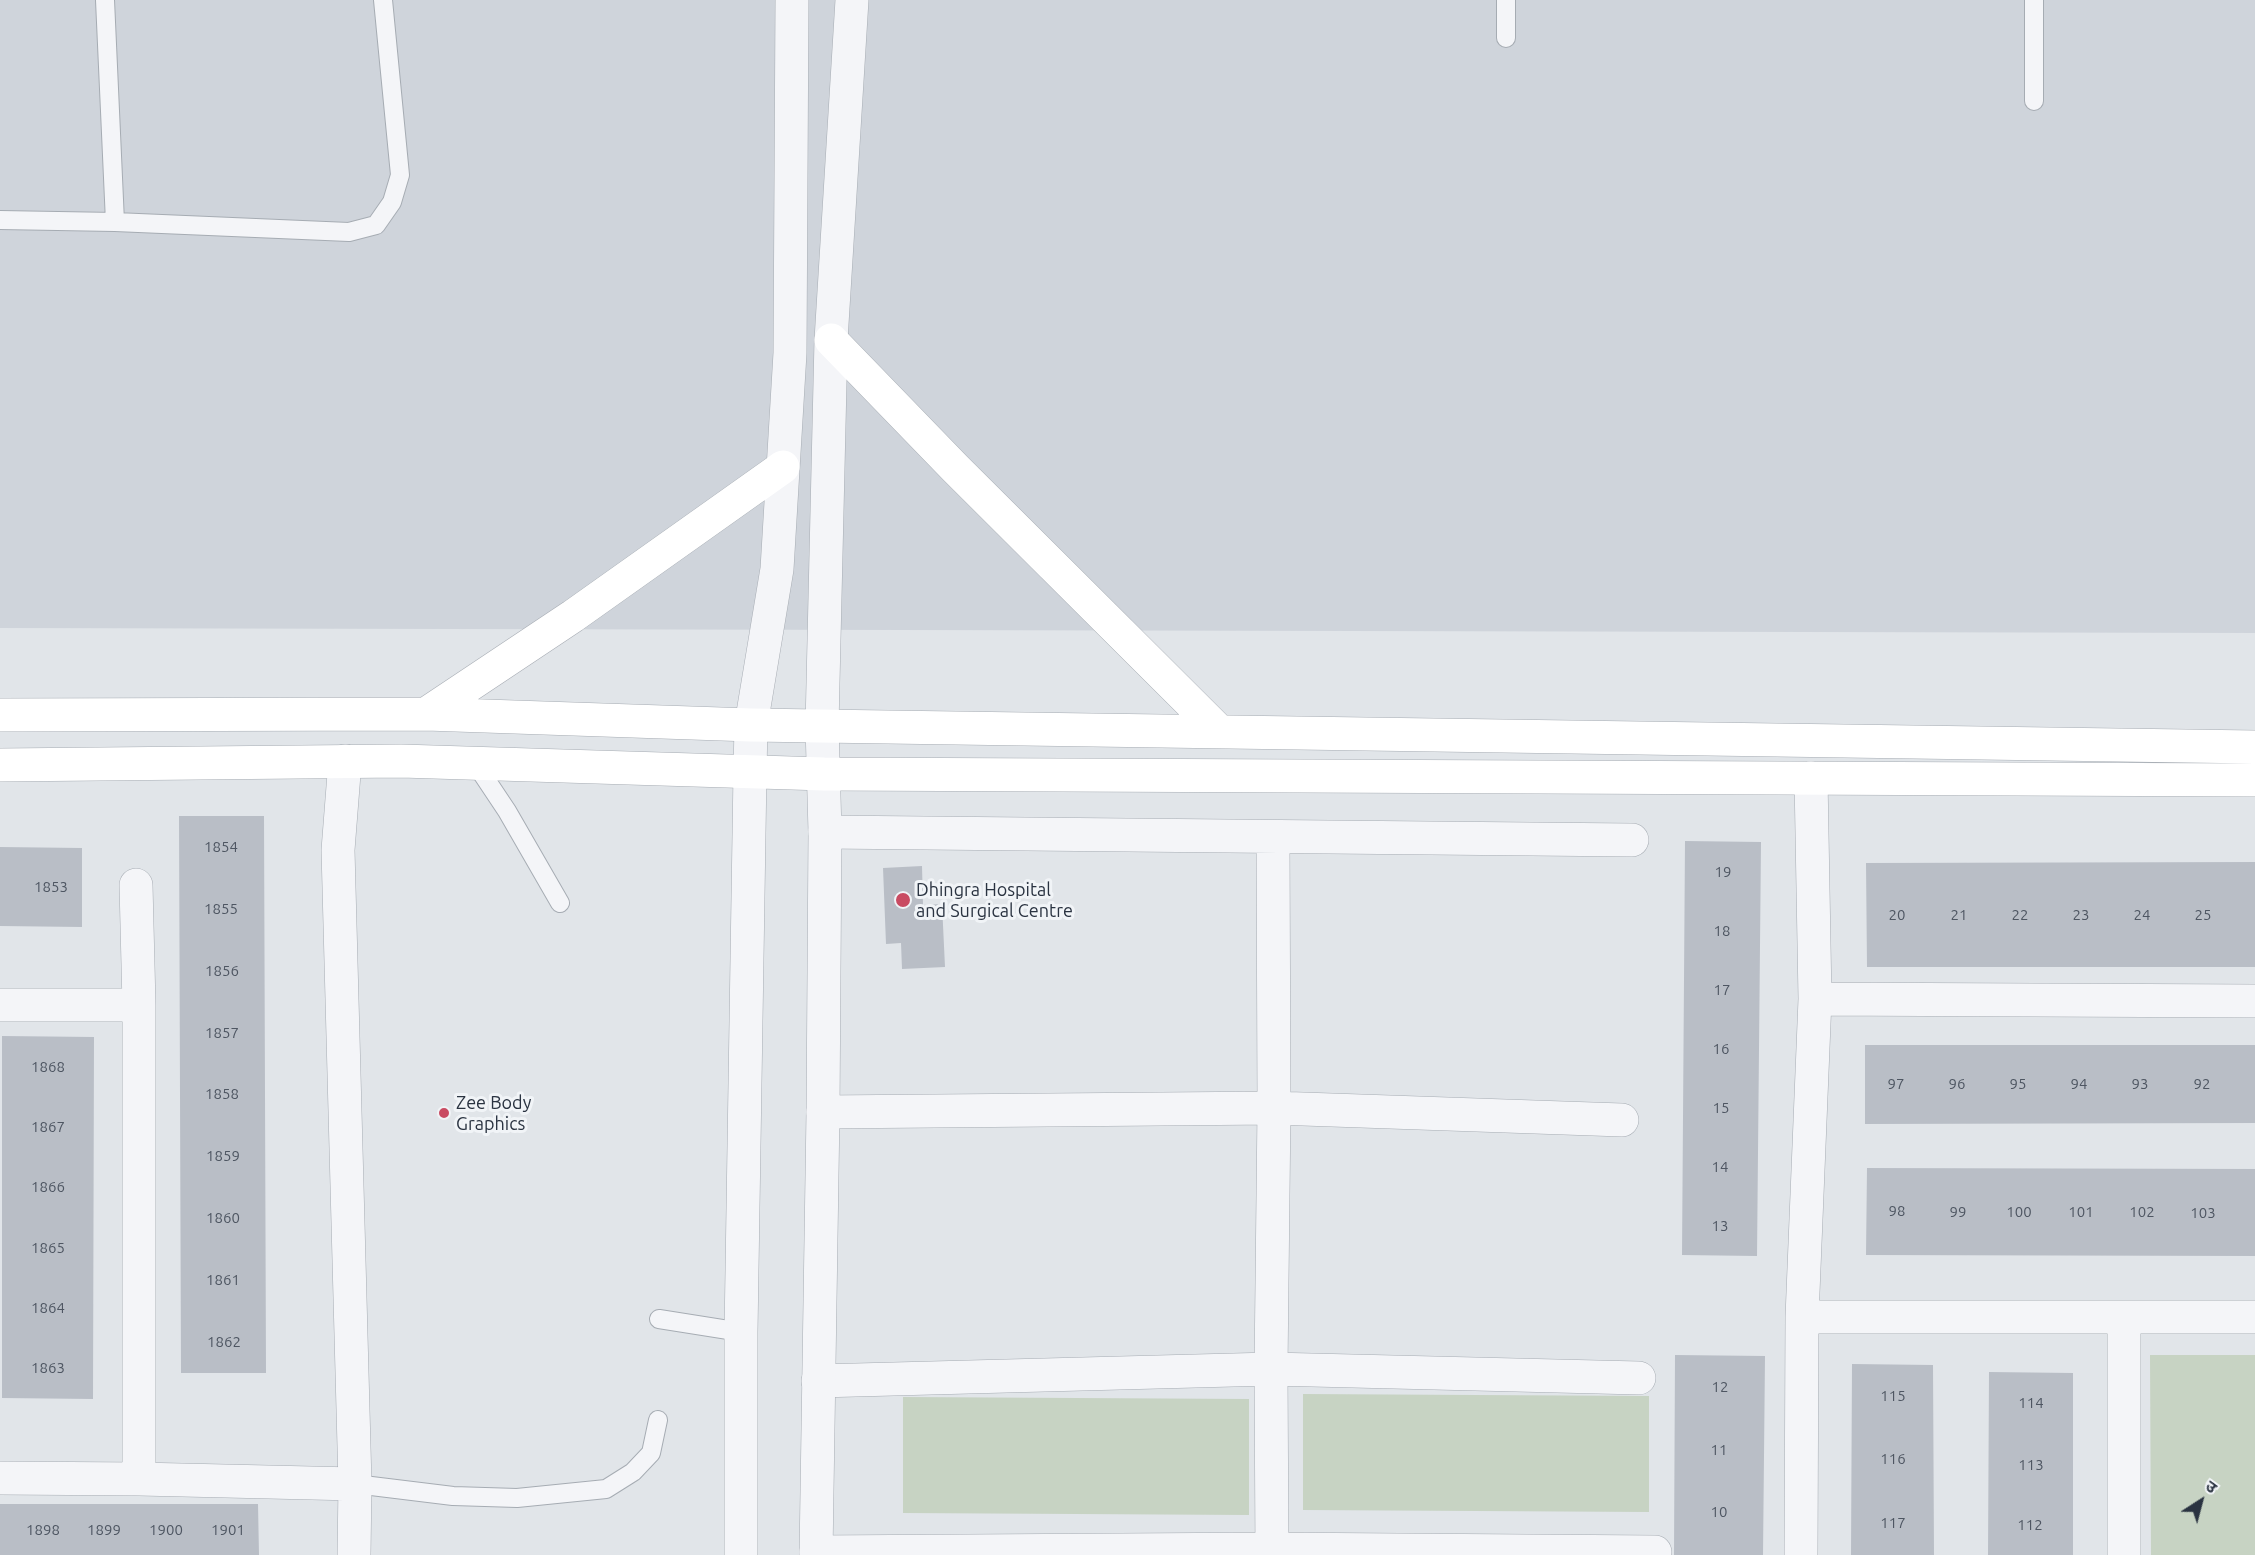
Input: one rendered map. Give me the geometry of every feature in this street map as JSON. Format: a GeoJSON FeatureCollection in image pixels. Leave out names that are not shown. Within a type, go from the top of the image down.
{"type":"FeatureCollection","features":[{"type":"Feature","properties":{"kind":"main road"},"geometry":{"type":"LineString","coordinates":[[831,340],[955,468],[1220,732]]}},
{"type":"Feature","properties":{"kind":"main road"},"geometry":{"type":"LineString","coordinates":[[426,714],[573,616],[783,467]]}},
{"type":"Feature","properties":{"kind":"main road"},"geometry":{"type":"LineString","coordinates":[[0,715],[426,714],[751,725],[2255,747]]}},
{"type":"Feature","properties":{"kind":"main road"},"geometry":{"type":"LineString","coordinates":[[0,765],[345,761],[824,774],[2255,780]]}},
{"type":"Feature","properties":{"kind":"street"},"geometry":{"type":"LineString","coordinates":[[741,1555],[741,1332],[751,725],[777,569],[790,353],[792,0]]}},
{"type":"Feature","properties":{"kind":"street"},"geometry":{"type":"LineString","coordinates":[[852,0],[831,340],[822,726],[825,832],[823,1112],[816,1553],[1655,1552]]}},
{"type":"Feature","properties":{"kind":"street"},"geometry":{"type":"LineString","coordinates":[[345,761],[338,850],[355,1484],[354,1555]]}},
{"type":"Feature","properties":{"kind":"street"},"geometry":{"type":"LineString","coordinates":[[1801,1555],[1802,1317],[1815,999],[1811,778]]}},
{"type":"Feature","properties":{"kind":"street"},"geometry":{"type":"LineString","coordinates":[[825,832],[1632,840]]}},
{"type":"Feature","properties":{"kind":"street"},"geometry":{"type":"LineString","coordinates":[[1272,1552],[1270,1369],[1274,1108],[1273,838]]}},
{"type":"Feature","properties":{"kind":"street"},"geometry":{"type":"LineString","coordinates":[[136,885],[139,1005],[139,1479]]}},
{"type":"Feature","properties":{"kind":"street"},"geometry":{"type":"LineString","coordinates":[[1815,999],[2255,1001]]}},
{"type":"Feature","properties":{"kind":"street"},"geometry":{"type":"LineString","coordinates":[[0,1005],[139,1005]]}},
{"type":"Feature","properties":{"kind":"street"},"geometry":{"type":"LineString","coordinates":[[823,1112],[1274,1108],[1622,1120]]}},
{"type":"Feature","properties":{"kind":"street"},"geometry":{"type":"LineString","coordinates":[[1802,1317],[2124,1319],[2255,1317]]}},
{"type":"Feature","properties":{"kind":"street"},"geometry":{"type":"LineString","coordinates":[[2124,1319],[2124,1555]]}},
{"type":"Feature","properties":{"kind":"street"},"geometry":{"type":"LineString","coordinates":[[818,1382],[1270,1369],[1639,1378]]}},
{"type":"Feature","properties":{"kind":"street"},"geometry":{"type":"LineString","coordinates":[[0,1478],[355,1484]]}},
{"type":"Feature","properties":{"kind":"lane"},"geometry":{"type":"LineString","coordinates":[[105,0],[115,222]]}},
{"type":"Feature","properties":{"kind":"lane"},"geometry":{"type":"LineString","coordinates":[[0,220],[115,222],[349,232],[376,225],[392,202],[400,175],[383,0]]}},
{"type":"Feature","properties":{"kind":"lane"},"geometry":{"type":"LineString","coordinates":[[1506,0],[1506,38]]}},
{"type":"Feature","properties":{"kind":"lane"},"geometry":{"type":"LineString","coordinates":[[2034,0],[2034,101]]}},
{"type":"Feature","properties":{"kind":"lane"},"geometry":{"type":"LineString","coordinates":[[475,763],[507,811],[560,903]]}},
{"type":"Feature","properties":{"kind":"lane"},"geometry":{"type":"LineString","coordinates":[[659,1319],[741,1332]]}},
{"type":"Feature","properties":{"kind":"lane"},"geometry":{"type":"LineString","coordinates":[[355,1484],[453,1496],[517,1498],[606,1489],[633,1472],[651,1453],[658,1420]]}},
{"type":"Feature","properties":{"kind":"shaded area"},"geometry":{"type":"Polygon","coordinates":[[[0,0],[2255,0],[2255,633],[0,628],[0,0]]]}},
{"type":"Feature","properties":{"kind":"green space"},"geometry":{"type":"Polygon","coordinates":[[[2150,1355],[2255,1355],[2255,1555],[2151,1555],[2150,1355]]]}},
{"type":"Feature","properties":{"kind":"green space"},"geometry":{"type":"Polygon","coordinates":[[[1303,1394],[1649,1396],[1649,1512],[1303,1510],[1303,1394]]]}},
{"type":"Feature","properties":{"kind":"green space"},"geometry":{"type":"Polygon","coordinates":[[[903,1397],[1249,1399],[1249,1515],[903,1513],[903,1397]]]}},
{"type":"Feature","properties":{"kind":"building"},"geometry":{"type":"Polygon","coordinates":[[[179,816],[264,816],[266,1373],[181,1373],[179,816]]]}},
{"type":"Feature","properties":{"kind":"building"},"geometry":{"type":"Polygon","coordinates":[[[1685,841],[1761,842],[1757,1256],[1682,1255],[1685,841]]]}},
{"type":"Feature","properties":{"kind":"building"},"geometry":{"type":"Polygon","coordinates":[[[0,847],[82,848],[82,927],[0,926],[0,847]]]}},
{"type":"Feature","properties":{"kind":"building"},"geometry":{"type":"Polygon","coordinates":[[[2255,862],[2255,967],[1867,967],[1866,863],[2255,862]]]}},
{"type":"Feature","properties":{"kind":"building"},"geometry":{"type":"Polygon","coordinates":[[[922,866],[923,905],[942,904],[945,967],[902,969],[901,943],[886,944],[883,868],[922,866]]]}},
{"type":"Feature","properties":{"kind":"building"},"geometry":{"type":"Polygon","coordinates":[[[2,1036],[94,1037],[93,1399],[2,1398],[2,1036]]]}},
{"type":"Feature","properties":{"kind":"building"},"geometry":{"type":"Polygon","coordinates":[[[1865,1045],[2255,1045],[2255,1123],[1865,1124],[1865,1045]]]}},
{"type":"Feature","properties":{"kind":"building"},"geometry":{"type":"Polygon","coordinates":[[[1867,1168],[2255,1169],[2255,1256],[1866,1255],[1867,1168]]]}},
{"type":"Feature","properties":{"kind":"building"},"geometry":{"type":"Polygon","coordinates":[[[1675,1355],[1765,1356],[1763,1555],[1674,1555],[1675,1355]]]}},
{"type":"Feature","properties":{"kind":"building"},"geometry":{"type":"Polygon","coordinates":[[[1852,1364],[1933,1365],[1934,1555],[1851,1555],[1852,1364]]]}},
{"type":"Feature","properties":{"kind":"building"},"geometry":{"type":"Polygon","coordinates":[[[1989,1372],[2073,1373],[2073,1555],[1988,1555],[1989,1372]]]}},
{"type":"Feature","properties":{"kind":"building"},"geometry":{"type":"Polygon","coordinates":[[[0,1504],[258,1504],[259,1555],[0,1555],[0,1504]]]}},
{"type":"Feature","properties":{"kind":"place","name":"Dhingra Hospital and Surgical Centre"},"geometry":{"type":"Point","coordinates":[903,900]}},
{"type":"Feature","properties":{"kind":"place","name":"Zee Body Graphics"},"geometry":{"type":"Point","coordinates":[444,1113]}}]}
